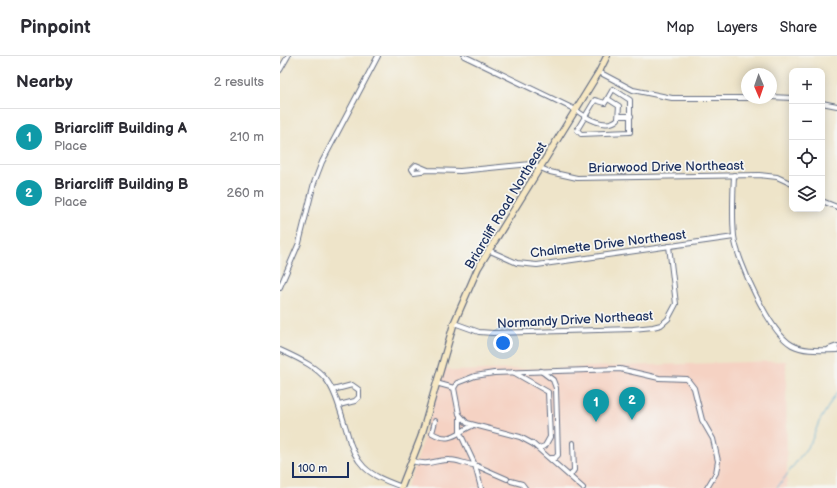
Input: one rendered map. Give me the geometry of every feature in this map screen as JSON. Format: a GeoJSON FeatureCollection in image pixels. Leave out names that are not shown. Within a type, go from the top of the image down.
{"type":"FeatureCollection","features":[{"type":"Feature","properties":{"kind":"main road","name":"Briarcliff Road Northeast"},"geometry":{"type":"LineString","coordinates":[[402,488],[412,461],[454,323],[478,268],[576,110],[607,56]]}},
{"type":"Feature","properties":{"kind":"street"},"geometry":{"type":"LineString","coordinates":[[280,70],[288,56]]}},
{"type":"Feature","properties":{"kind":"street"},"geometry":{"type":"LineString","coordinates":[[280,286],[299,243],[314,183],[322,162],[378,56]]}},
{"type":"Feature","properties":{"kind":"street"},"geometry":{"type":"LineString","coordinates":[[464,56],[576,110],[591,121],[614,122],[619,116],[619,106],[608,99]]}},
{"type":"Feature","properties":{"kind":"street"},"geometry":{"type":"LineString","coordinates":[[599,72],[625,87],[642,93],[672,98],[741,98]]}},
{"type":"Feature","properties":{"kind":"street"},"geometry":{"type":"LineString","coordinates":[[622,94],[625,87]]}},
{"type":"Feature","properties":{"kind":"street"},"geometry":{"type":"LineString","coordinates":[[613,89],[622,94],[630,100],[631,130],[627,133],[581,134],[577,130],[584,116],[595,100],[605,102],[613,89]]}},
{"type":"Feature","properties":{"kind":"street"},"geometry":{"type":"LineString","coordinates":[[777,97],[789,98]]}},
{"type":"Feature","properties":{"kind":"street"},"geometry":{"type":"LineString","coordinates":[[825,104],[837,106]]}},
{"type":"Feature","properties":{"kind":"street"},"geometry":{"type":"LineString","coordinates":[[619,116],[631,116]]}},
{"type":"Feature","properties":{"kind":"street","name":"Briarwood Drive Northeast"},"geometry":{"type":"LineString","coordinates":[[428,170],[460,171],[531,164],[539,168],[577,178],[768,175],[789,183]]}},
{"type":"Feature","properties":{"kind":"street"},"geometry":{"type":"LineString","coordinates":[[734,175],[734,237],[747,276],[779,334],[787,342],[798,348],[837,350]]}},
{"type":"Feature","properties":{"kind":"street"},"geometry":{"type":"LineString","coordinates":[[825,202],[837,207]]}},
{"type":"Feature","properties":{"kind":"street","name":"Chalmette Drive Northeast"},"geometry":{"type":"LineString","coordinates":[[488,250],[517,263],[537,265],[734,237]]}},
{"type":"Feature","properties":{"kind":"street","name":"Normandy Drive Northeast"},"geometry":{"type":"LineString","coordinates":[[454,323],[479,332],[493,333],[633,329],[658,326],[668,319],[676,304],[669,246]]}},
{"type":"Feature","properties":{"kind":"street"},"geometry":{"type":"LineString","coordinates":[[824,350],[837,346]]}},
{"type":"Feature","properties":{"kind":"street"},"geometry":{"type":"LineString","coordinates":[[280,350],[305,361],[318,370],[333,390],[355,455],[370,472],[402,488]]}},
{"type":"Feature","properties":{"kind":"street"},"geometry":{"type":"LineString","coordinates":[[481,488],[475,465],[460,433],[460,416],[454,388],[457,383],[480,375],[513,372],[620,368],[659,378],[687,379],[694,388],[702,420],[713,439],[718,461],[716,473],[707,488]]}},
{"type":"Feature","properties":{"kind":"street"},"geometry":{"type":"LineString","coordinates":[[542,371],[553,380],[556,388],[558,455],[561,467]]}},
{"type":"Feature","properties":{"kind":"street"},"geometry":{"type":"LineString","coordinates":[[513,372],[548,392],[550,439],[545,446],[539,448]]}},
{"type":"Feature","properties":{"kind":"street"},"geometry":{"type":"LineString","coordinates":[[436,382],[454,388]]}},
{"type":"Feature","properties":{"kind":"street"},"geometry":{"type":"LineString","coordinates":[[333,390],[352,385],[359,390],[359,397],[355,401],[339,405]]}},
{"type":"Feature","properties":{"kind":"street"},"geometry":{"type":"LineString","coordinates":[[460,416],[472,426],[520,437],[539,448],[583,488]]}},
{"type":"Feature","properties":{"kind":"street"},"geometry":{"type":"LineString","coordinates":[[435,421],[432,431],[435,435],[453,437],[472,426]]}},
{"type":"Feature","properties":{"kind":"street"},"geometry":{"type":"LineString","coordinates":[[570,476],[574,470],[573,443]]}},
{"type":"Feature","properties":{"kind":"street"},"geometry":{"type":"LineString","coordinates":[[550,458],[555,458],[558,455]]}},
{"type":"Feature","properties":{"kind":"street"},"geometry":{"type":"LineString","coordinates":[[412,461],[426,464],[450,460],[462,464],[475,465],[522,484],[525,488]]}},
{"type":"Feature","properties":{"kind":"shaded area"},"geometry":{"type":"Polygon","coordinates":[[[786,361],[787,488],[406,488],[418,457],[443,367],[455,371],[786,361]]]}},
{"type":"Feature","properties":{"kind":"waterway"},"geometry":{"type":"LineString","coordinates":[[777,488],[811,442],[819,422],[837,392]]}},
{"type":"Feature","properties":{"kind":"place","name":"Briarcliff Building B"},"geometry":{"type":"Point","coordinates":[632,420]}},
{"type":"Feature","properties":{"kind":"place","name":"Briarcliff Building A"},"geometry":{"type":"Point","coordinates":[596,422]}}]}
